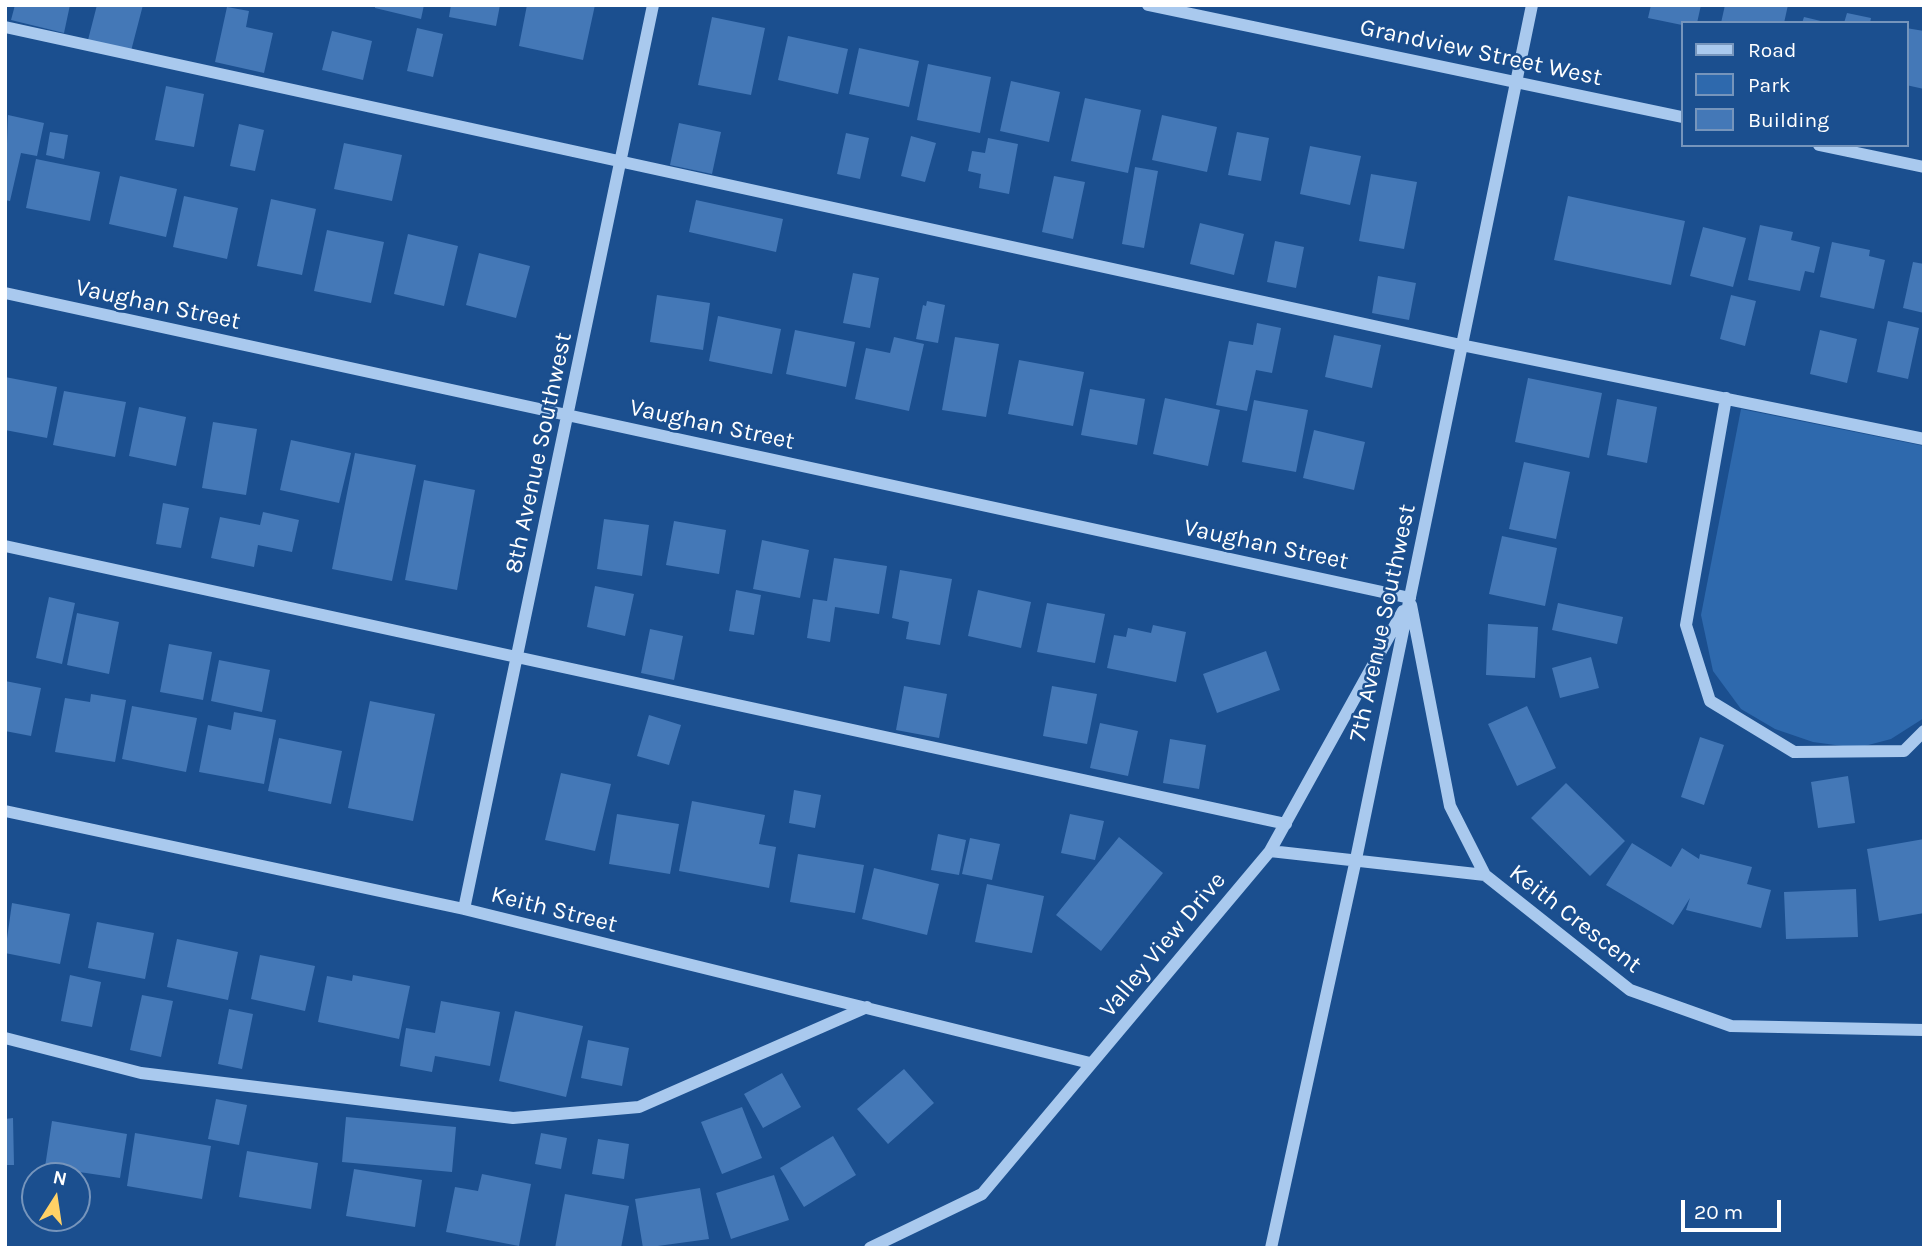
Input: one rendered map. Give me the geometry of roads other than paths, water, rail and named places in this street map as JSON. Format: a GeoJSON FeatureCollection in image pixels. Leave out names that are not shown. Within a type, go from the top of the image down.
{"type":"FeatureCollection","features":[{"type":"Feature","properties":{"kind":"street","name":"8th Avenue Southwest"},"geometry":{"type":"LineString","coordinates":[[464,909],[516,656],[570,416],[653,5]]}},
{"type":"Feature","properties":{"kind":"street","name":"Grandview Street West"},"geometry":{"type":"LineString","coordinates":[[1148,5],[1680,117]]}},
{"type":"Feature","properties":{"kind":"street","name":"7th Avenue Southwest"},"geometry":{"type":"LineString","coordinates":[[1271,1248],[1356,859],[1532,5]]}},
{"type":"Feature","properties":{"kind":"street"},"geometry":{"type":"LineString","coordinates":[[5,27],[1461,345],[1924,439]]}},
{"type":"Feature","properties":{"kind":"street"},"geometry":{"type":"LineString","coordinates":[[1829,147],[1924,167]]}},
{"type":"Feature","properties":{"kind":"street","name":"Vaughan Street"},"geometry":{"type":"LineString","coordinates":[[5,293],[1410,598]]}},
{"type":"Feature","properties":{"kind":"street"},"geometry":{"type":"LineString","coordinates":[[1726,398],[1685,625],[1710,701],[1794,752],[1904,751],[1924,731]]}},
{"type":"Feature","properties":{"kind":"street"},"geometry":{"type":"LineString","coordinates":[[5,546],[1286,824]]}},
{"type":"Feature","properties":{"kind":"street","name":"Valley View Drive"},"geometry":{"type":"LineString","coordinates":[[870,1248],[982,1194],[1270,851],[1410,598]]}},
{"type":"Feature","properties":{"kind":"street","name":"Keith Crescent"},"geometry":{"type":"LineString","coordinates":[[1410,598],[1450,806],[1485,875],[1630,990],[1731,1026],[1924,1031]]}},
{"type":"Feature","properties":{"kind":"street","name":"Keith Street"},"geometry":{"type":"LineString","coordinates":[[5,811],[464,909],[1090,1063]]}},
{"type":"Feature","properties":{"kind":"street"},"geometry":{"type":"LineString","coordinates":[[1270,851],[1485,875]]}},
{"type":"Feature","properties":{"kind":"street"},"geometry":{"type":"LineString","coordinates":[[5,1038],[141,1073],[513,1118],[639,1107],[867,1007]]}}]}
